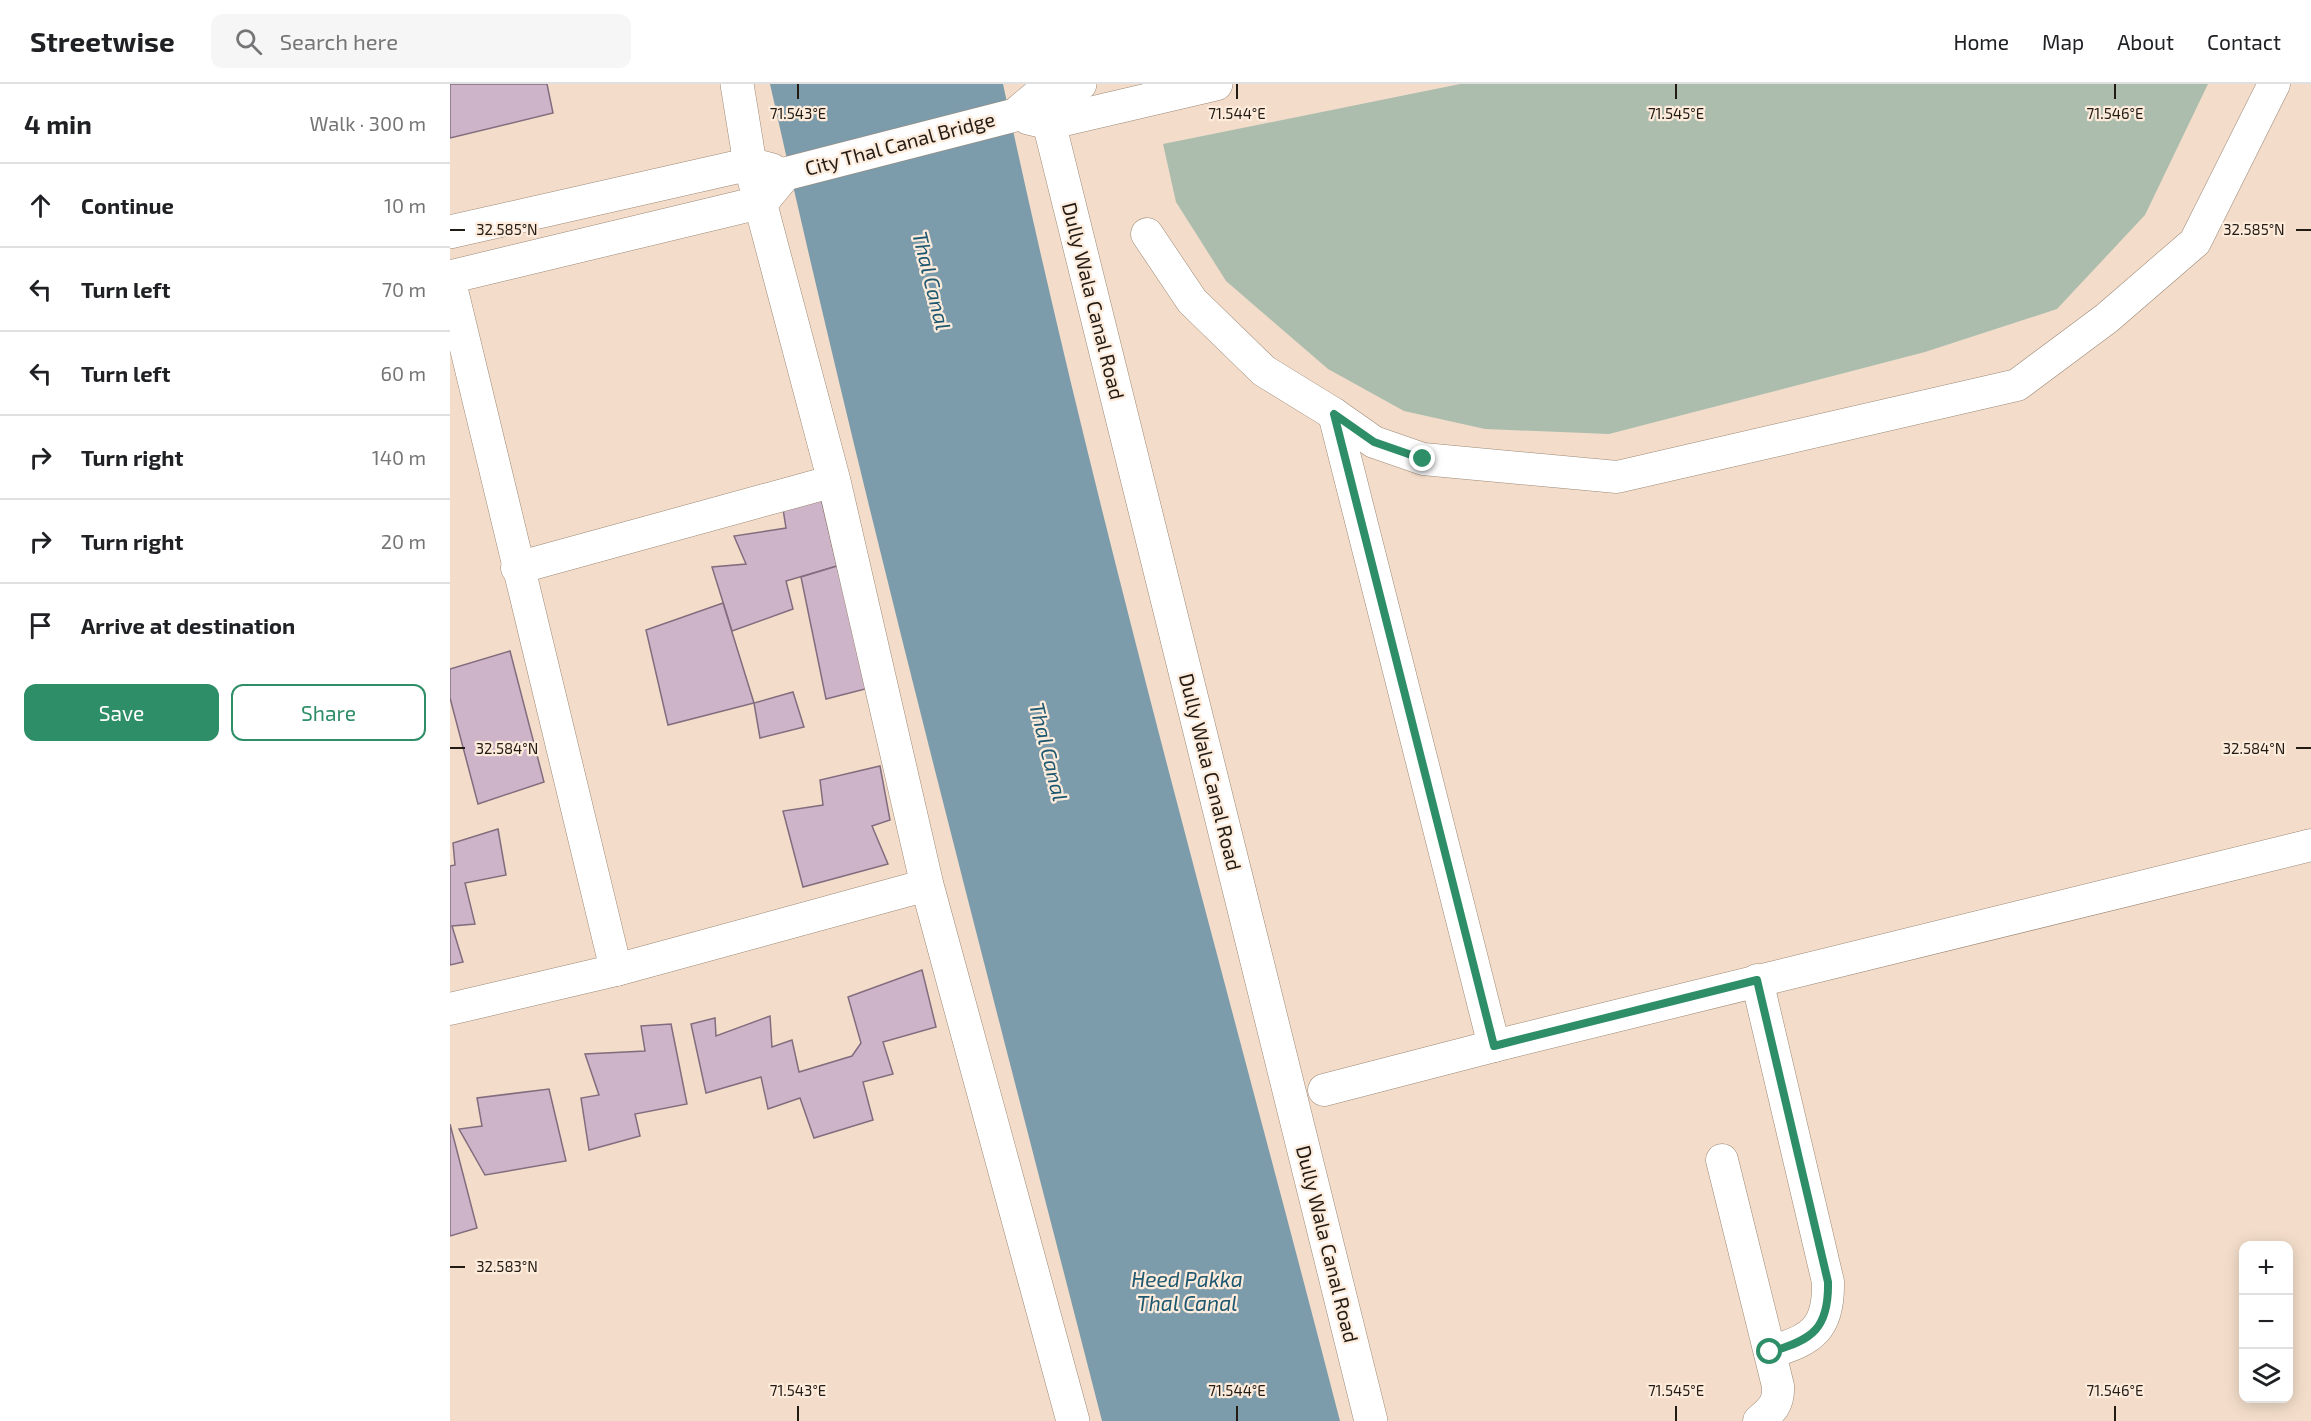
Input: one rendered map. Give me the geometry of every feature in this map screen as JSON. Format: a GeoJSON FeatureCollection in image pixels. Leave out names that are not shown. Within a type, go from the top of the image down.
{"type":"FeatureCollection","features":[{"type":"Feature","properties":{"kind":"street"},"geometry":{"type":"LineString","coordinates":[[737,84],[750,164],[762,202],[834,481],[927,885],[1072,1421]]}},
{"type":"Feature","properties":{"kind":"street"},"geometry":{"type":"LineString","coordinates":[[1043,100],[1080,84]]}},
{"type":"Feature","properties":{"kind":"street"},"geometry":{"type":"LineString","coordinates":[[1043,100],[1216,84]]}},
{"type":"Feature","properties":{"kind":"street"},"geometry":{"type":"LineString","coordinates":[[1147,234],[1192,301],[1264,371],[1334,414],[1374,442],[1423,459],[1617,477],[2017,385],[2107,318],[2195,242],[2274,84]]}},
{"type":"Feature","properties":{"kind":"street","name":"City Thal Canal Bridge"},"geometry":{"type":"LineString","coordinates":[[785,174],[1015,115],[1043,100]]}},
{"type":"Feature","properties":{"kind":"street","name":"Dully Wala Canal Road"},"geometry":{"type":"LineString","coordinates":[[1043,100],[1371,1421]]}},
{"type":"Feature","properties":{"kind":"street"},"geometry":{"type":"LineString","coordinates":[[450,232],[750,164],[785,174],[762,202],[450,277]]}},
{"type":"Feature","properties":{"kind":"street"},"geometry":{"type":"LineString","coordinates":[[450,282],[517,568],[616,970]]}},
{"type":"Feature","properties":{"kind":"street"},"geometry":{"type":"LineString","coordinates":[[1334,414],[1494,1046]]}},
{"type":"Feature","properties":{"kind":"street"},"geometry":{"type":"LineString","coordinates":[[517,568],[834,481]]}},
{"type":"Feature","properties":{"kind":"street"},"geometry":{"type":"LineString","coordinates":[[1323,1090],[1757,980],[2311,845]]}},
{"type":"Feature","properties":{"kind":"street"},"geometry":{"type":"LineString","coordinates":[[450,1009],[616,970],[927,885]]}},
{"type":"Feature","properties":{"kind":"street"},"geometry":{"type":"LineString","coordinates":[[1757,980],[1828,1282],[1828,1303],[1823,1321],[1810,1337],[1795,1345],[1770,1352]]}},
{"type":"Feature","properties":{"kind":"street"},"geometry":{"type":"LineString","coordinates":[[1722,1160],[1770,1352],[1779,1398],[1775,1407],[1759,1421]]}},
{"type":"Feature","properties":{"kind":"green space"},"geometry":{"type":"Polygon","coordinates":[[[1460,84],[2208,84],[2145,215],[2057,309],[1925,352],[1609,434],[1485,429],[1404,411],[1328,369],[1226,281],[1176,202],[1163,144],[1460,84]]]}},
{"type":"Feature","properties":{"kind":"water","name":"Heed Pakka Thal Canal"},"geometry":{"type":"Polygon","coordinates":[[[770,84],[1003,84],[1040,252],[1121,587],[1340,1421],[1102,1421],[889,587],[770,84]]]}},
{"type":"Feature","properties":{"kind":"building"},"geometry":{"type":"Polygon","coordinates":[[[450,84],[547,84],[553,113],[450,138],[450,84]]]}},
{"type":"Feature","properties":{"kind":"building"},"geometry":{"type":"Polygon","coordinates":[[[821,498],[837,566],[786,581],[793,609],[732,631],[712,567],[746,564],[734,536],[786,528],[783,509],[821,498]]]}},
{"type":"Feature","properties":{"kind":"building"},"geometry":{"type":"Polygon","coordinates":[[[837,566],[869,688],[826,699],[801,577],[837,566]]]}},
{"type":"Feature","properties":{"kind":"building"},"geometry":{"type":"Polygon","coordinates":[[[723,603],[754,703],[668,725],[646,630],[723,603]]]}},
{"type":"Feature","properties":{"kind":"building"},"geometry":{"type":"Polygon","coordinates":[[[510,651],[544,782],[478,804],[450,698],[450,669],[510,651]]]}},
{"type":"Feature","properties":{"kind":"building"},"geometry":{"type":"Polygon","coordinates":[[[793,692],[804,727],[760,738],[754,703],[793,692]]]}},
{"type":"Feature","properties":{"kind":"building"},"geometry":{"type":"Polygon","coordinates":[[[880,766],[890,820],[872,826],[888,864],[803,887],[783,811],[823,805],[820,780],[880,766]]]}},
{"type":"Feature","properties":{"kind":"building"},"geometry":{"type":"Polygon","coordinates":[[[498,829],[506,875],[465,883],[475,924],[452,926],[463,962],[450,965],[450,866],[455,865],[453,843],[498,829]]]}},
{"type":"Feature","properties":{"kind":"building"},"geometry":{"type":"Polygon","coordinates":[[[922,970],[936,1027],[883,1042],[893,1074],[863,1082],[873,1120],[814,1138],[800,1098],[768,1109],[761,1077],[706,1093],[691,1024],[715,1018],[716,1036],[770,1016],[772,1047],[792,1040],[799,1072],[852,1056],[861,1043],[848,997],[922,970]]]}},
{"type":"Feature","properties":{"kind":"building"},"geometry":{"type":"Polygon","coordinates":[[[671,1024],[687,1104],[635,1114],[640,1136],[589,1150],[581,1098],[599,1095],[585,1054],[645,1051],[641,1026],[671,1024]]]}},
{"type":"Feature","properties":{"kind":"building"},"geometry":{"type":"Polygon","coordinates":[[[549,1089],[566,1161],[485,1175],[459,1129],[482,1126],[477,1098],[549,1089]]]}},
{"type":"Feature","properties":{"kind":"building"},"geometry":{"type":"Polygon","coordinates":[[[450,1124],[477,1228],[450,1236],[450,1124]]]}},
{"type":"Feature","properties":{"kind":"route"},"geometry":{"type":"LineString","coordinates":[[1423,459],[1374,442],[1334,414],[1494,1046],[1757,980],[1828,1282],[1828,1303],[1823,1321],[1810,1337],[1795,1345],[1770,1352]]}},
{"type":"Feature","properties":{"kind":"water label","name":"Thal Canal"},"geometry":{"type":"Point","coordinates":[931,281]}},
{"type":"Feature","properties":{"kind":"water label","name":"Thal Canal"},"geometry":{"type":"Point","coordinates":[1048,752]}}]}
